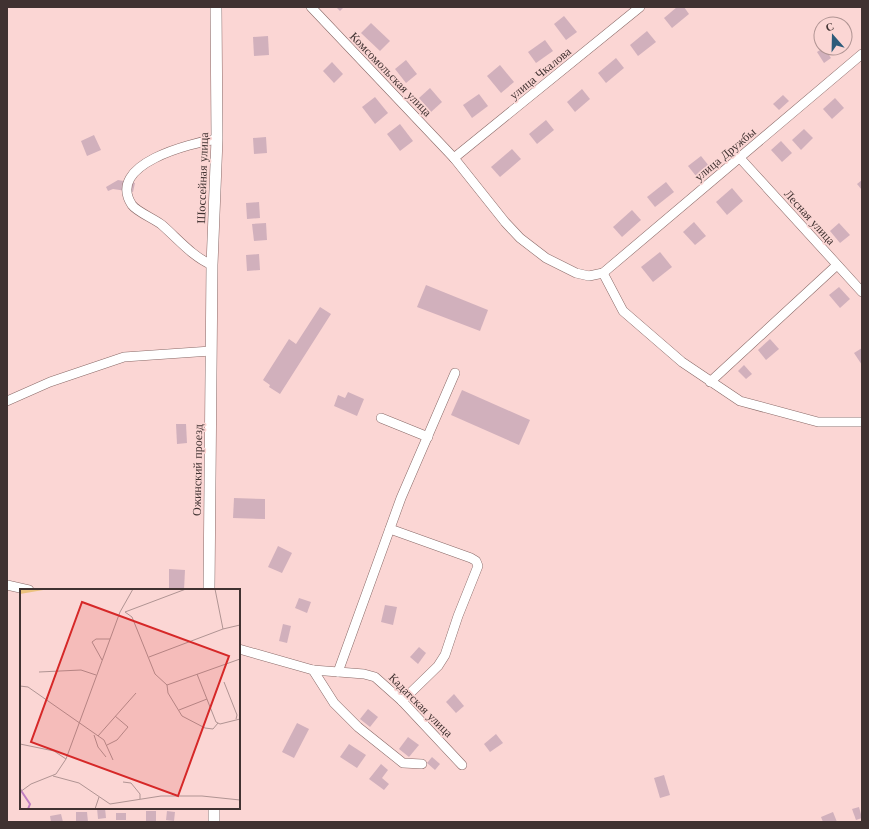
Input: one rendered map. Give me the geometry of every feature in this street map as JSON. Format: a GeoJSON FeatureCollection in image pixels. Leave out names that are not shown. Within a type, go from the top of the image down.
{"type":"FeatureCollection","features":[{"type":"Feature","properties":{"kind":"main road","name":"Шоссейная улица"},"geometry":{"type":"LineString","coordinates":[[211,351],[212,265],[217,139],[216,7]]}},
{"type":"Feature","properties":{"kind":"main road","name":"Ожинский проезд"},"geometry":{"type":"LineString","coordinates":[[209,589],[211,351]]}},
{"type":"Feature","properties":{"kind":"main road"},"geometry":{"type":"LineString","coordinates":[[214,809],[214,822]]}},
{"type":"Feature","properties":{"kind":"street","name":"Комсомольская улица"},"geometry":{"type":"LineString","coordinates":[[311,7],[454,158],[505,222],[520,238],[540,254],[576,274],[589,276],[603,273]]}},
{"type":"Feature","properties":{"kind":"street","name":"улица Чкалова"},"geometry":{"type":"LineString","coordinates":[[454,158],[640,7]]}},
{"type":"Feature","properties":{"kind":"street","name":"улица Дружбы"},"geometry":{"type":"LineString","coordinates":[[603,273],[862,54]]}},
{"type":"Feature","properties":{"kind":"street"},"geometry":{"type":"LineString","coordinates":[[212,265],[203,261],[159,222],[132,205],[127,191],[128,182],[144,164],[160,155],[198,142],[217,139]]}},
{"type":"Feature","properties":{"kind":"street","name":"Лесная улица"},"geometry":{"type":"LineString","coordinates":[[739,157],[862,292]]}},
{"type":"Feature","properties":{"kind":"street"},"geometry":{"type":"LineString","coordinates":[[710,382],[837,265]]}},
{"type":"Feature","properties":{"kind":"street"},"geometry":{"type":"LineString","coordinates":[[603,273],[623,311],[682,362],[740,401],[818,422],[862,422]]}},
{"type":"Feature","properties":{"kind":"street"},"geometry":{"type":"LineString","coordinates":[[7,401],[50,382],[124,357],[211,351]]}},
{"type":"Feature","properties":{"kind":"street"},"geometry":{"type":"LineString","coordinates":[[338,672],[390,529],[455,373]]}},
{"type":"Feature","properties":{"kind":"street"},"geometry":{"type":"LineString","coordinates":[[381,418],[428,437]]}},
{"type":"Feature","properties":{"kind":"street"},"geometry":{"type":"LineString","coordinates":[[390,529],[471,558],[476,561],[478,566],[458,616],[446,655],[438,666],[402,701]]}},
{"type":"Feature","properties":{"kind":"street"},"geometry":{"type":"LineString","coordinates":[[7,585],[25,589]]}},
{"type":"Feature","properties":{"kind":"street","name":"Кадатская улица"},"geometry":{"type":"LineString","coordinates":[[240,650],[313,670],[375,676],[402,701],[462,765]]}},
{"type":"Feature","properties":{"kind":"street"},"geometry":{"type":"LineString","coordinates":[[313,670],[334,703],[358,727],[403,763],[422,764]]}},
{"type":"Feature","properties":{"kind":"building"},"geometry":{"type":"Polygon","coordinates":[[[336,7],[344,7],[340,11],[336,7]]]}},
{"type":"Feature","properties":{"kind":"building"},"geometry":{"type":"Polygon","coordinates":[[[677,7],[684,7],[689,14],[672,28],[664,18],[677,7]]]}},
{"type":"Feature","properties":{"kind":"building"},"geometry":{"type":"Polygon","coordinates":[[[564,16],[577,32],[566,40],[554,24],[564,16]]]}},
{"type":"Feature","properties":{"kind":"building"},"geometry":{"type":"Polygon","coordinates":[[[371,23],[390,41],[380,51],[361,33],[371,23]]]}},
{"type":"Feature","properties":{"kind":"building"},"geometry":{"type":"Polygon","coordinates":[[[647,31],[656,42],[638,56],[630,45],[647,31]]]}},
{"type":"Feature","properties":{"kind":"building"},"geometry":{"type":"Polygon","coordinates":[[[268,36],[269,55],[254,56],[253,37],[268,36]]]}},
{"type":"Feature","properties":{"kind":"building"},"geometry":{"type":"Polygon","coordinates":[[[545,40],[553,51],[536,63],[528,52],[545,40]]]}},
{"type":"Feature","properties":{"kind":"building"},"geometry":{"type":"Polygon","coordinates":[[[820,56],[830,56],[831,58],[824,63],[820,56]]]}},
{"type":"Feature","properties":{"kind":"building"},"geometry":{"type":"Polygon","coordinates":[[[616,58],[624,68],[606,83],[598,73],[616,58]]]}},
{"type":"Feature","properties":{"kind":"building"},"geometry":{"type":"Polygon","coordinates":[[[406,60],[417,74],[406,83],[395,69],[406,60]]]}},
{"type":"Feature","properties":{"kind":"building"},"geometry":{"type":"Polygon","coordinates":[[[332,62],[343,74],[334,83],[323,71],[332,62]]]}},
{"type":"Feature","properties":{"kind":"building"},"geometry":{"type":"Polygon","coordinates":[[[500,65],[514,82],[501,93],[487,76],[500,65]]]}},
{"type":"Feature","properties":{"kind":"building"},"geometry":{"type":"Polygon","coordinates":[[[430,88],[442,102],[431,112],[419,98],[430,88]]]}},
{"type":"Feature","properties":{"kind":"building"},"geometry":{"type":"Polygon","coordinates":[[[582,89],[590,99],[575,112],[567,102],[582,89]]]}},
{"type":"Feature","properties":{"kind":"building"},"geometry":{"type":"Polygon","coordinates":[[[479,94],[488,106],[472,118],[463,105],[479,94]]]}},
{"type":"Feature","properties":{"kind":"building"},"geometry":{"type":"Polygon","coordinates":[[[783,95],[789,101],[779,110],[773,104],[783,95]]]}},
{"type":"Feature","properties":{"kind":"building"},"geometry":{"type":"Polygon","coordinates":[[[375,97],[388,113],[375,124],[362,107],[375,97]]]}},
{"type":"Feature","properties":{"kind":"building"},"geometry":{"type":"Polygon","coordinates":[[[835,98],[844,108],[832,119],[823,109],[835,98]]]}},
{"type":"Feature","properties":{"kind":"building"},"geometry":{"type":"Polygon","coordinates":[[[546,120],[554,130],[537,144],[529,134],[546,120]]]}},
{"type":"Feature","properties":{"kind":"building"},"geometry":{"type":"Polygon","coordinates":[[[400,124],[413,141],[400,151],[387,134],[400,124]]]}},
{"type":"Feature","properties":{"kind":"building"},"geometry":{"type":"Polygon","coordinates":[[[804,129],[813,138],[801,150],[792,140],[804,129]]]}},
{"type":"Feature","properties":{"kind":"building"},"geometry":{"type":"Polygon","coordinates":[[[94,135],[101,150],[87,156],[81,141],[94,135]]]}},
{"type":"Feature","properties":{"kind":"building"},"geometry":{"type":"Polygon","coordinates":[[[266,137],[267,153],[254,154],[253,138],[266,137]]]}},
{"type":"Feature","properties":{"kind":"building"},"geometry":{"type":"Polygon","coordinates":[[[781,141],[792,153],[782,162],[771,150],[781,141]]]}},
{"type":"Feature","properties":{"kind":"building"},"geometry":{"type":"Polygon","coordinates":[[[512,149],[521,159],[500,177],[491,167],[512,149]]]}},
{"type":"Feature","properties":{"kind":"building"},"geometry":{"type":"Polygon","coordinates":[[[701,156],[709,166],[696,176],[688,166],[701,156]]]}},
{"type":"Feature","properties":{"kind":"building"},"geometry":{"type":"Polygon","coordinates":[[[118,180],[135,183],[133,192],[113,189],[108,191],[106,187],[118,180]]]}},
{"type":"Feature","properties":{"kind":"building"},"geometry":{"type":"Polygon","coordinates":[[[862,180],[862,190],[857,184],[862,180]]]}},
{"type":"Feature","properties":{"kind":"building"},"geometry":{"type":"Polygon","coordinates":[[[666,182],[674,192],[655,207],[647,197],[666,182]]]}},
{"type":"Feature","properties":{"kind":"building"},"geometry":{"type":"Polygon","coordinates":[[[732,188],[743,201],[727,215],[716,202],[732,188]]]}},
{"type":"Feature","properties":{"kind":"building"},"geometry":{"type":"Polygon","coordinates":[[[259,202],[260,218],[247,219],[246,203],[259,202]]]}},
{"type":"Feature","properties":{"kind":"building"},"geometry":{"type":"Polygon","coordinates":[[[632,210],[641,220],[622,237],[613,227],[632,210]]]}},
{"type":"Feature","properties":{"kind":"building"},"geometry":{"type":"Polygon","coordinates":[[[694,222],[706,236],[695,245],[683,232],[694,222]]]}},
{"type":"Feature","properties":{"kind":"building"},"geometry":{"type":"Polygon","coordinates":[[[266,223],[267,240],[254,241],[252,224],[266,223]]]}},
{"type":"Feature","properties":{"kind":"building"},"geometry":{"type":"Polygon","coordinates":[[[839,223],[850,235],[840,243],[830,231],[839,223]]]}},
{"type":"Feature","properties":{"kind":"building"},"geometry":{"type":"Polygon","coordinates":[[[660,252],[672,267],[653,282],[641,267],[660,252]]]}},
{"type":"Feature","properties":{"kind":"building"},"geometry":{"type":"Polygon","coordinates":[[[259,254],[260,270],[247,271],[246,255],[259,254]]]}},
{"type":"Feature","properties":{"kind":"building"},"geometry":{"type":"Polygon","coordinates":[[[426,285],[488,310],[480,331],[417,307],[426,285]]]}},
{"type":"Feature","properties":{"kind":"building"},"geometry":{"type":"Polygon","coordinates":[[[839,287],[850,299],[840,308],[829,295],[839,287]]]}},
{"type":"Feature","properties":{"kind":"building"},"geometry":{"type":"Polygon","coordinates":[[[320,307],[331,314],[280,394],[269,387],[270,385],[263,380],[289,339],[296,344],[320,307]]]}},
{"type":"Feature","properties":{"kind":"building"},"geometry":{"type":"Polygon","coordinates":[[[770,339],[779,349],[766,360],[758,350],[770,339]]]}},
{"type":"Feature","properties":{"kind":"building"},"geometry":{"type":"Polygon","coordinates":[[[862,348],[862,365],[854,353],[862,348]]]}},
{"type":"Feature","properties":{"kind":"building"},"geometry":{"type":"Polygon","coordinates":[[[744,365],[752,374],[746,379],[738,371],[744,365]]]}},
{"type":"Feature","properties":{"kind":"building"},"geometry":{"type":"Polygon","coordinates":[[[462,390],[530,420],[519,445],[451,415],[462,390]]]}},
{"type":"Feature","properties":{"kind":"building"},"geometry":{"type":"Polygon","coordinates":[[[348,392],[364,399],[357,416],[334,406],[338,395],[345,398],[348,392]]]}},
{"type":"Feature","properties":{"kind":"building"},"geometry":{"type":"Polygon","coordinates":[[[176,424],[186,424],[187,443],[177,444],[176,424]]]}},
{"type":"Feature","properties":{"kind":"building"},"geometry":{"type":"Polygon","coordinates":[[[234,498],[265,499],[265,519],[233,518],[234,498]]]}},
{"type":"Feature","properties":{"kind":"building"},"geometry":{"type":"Polygon","coordinates":[[[278,546],[292,553],[282,573],[268,567],[278,546]]]}},
{"type":"Feature","properties":{"kind":"building"},"geometry":{"type":"Polygon","coordinates":[[[169,569],[185,570],[184,589],[169,589],[169,569]]]}},
{"type":"Feature","properties":{"kind":"building"},"geometry":{"type":"Polygon","coordinates":[[[299,598],[311,602],[307,613],[295,608],[299,598]]]}},
{"type":"Feature","properties":{"kind":"building"},"geometry":{"type":"Polygon","coordinates":[[[385,605],[397,607],[393,625],[381,622],[385,605]]]}},
{"type":"Feature","properties":{"kind":"building"},"geometry":{"type":"Polygon","coordinates":[[[283,624],[291,626],[287,643],[279,641],[283,624]]]}},
{"type":"Feature","properties":{"kind":"building"},"geometry":{"type":"Polygon","coordinates":[[[419,647],[426,653],[418,664],[410,657],[419,647]]]}},
{"type":"Feature","properties":{"kind":"building"},"geometry":{"type":"Polygon","coordinates":[[[454,694],[464,706],[456,713],[446,702],[454,694]]]}},
{"type":"Feature","properties":{"kind":"building"},"geometry":{"type":"Polygon","coordinates":[[[368,709],[378,717],[370,727],[360,719],[368,709]]]}},
{"type":"Feature","properties":{"kind":"building"},"geometry":{"type":"Polygon","coordinates":[[[297,723],[309,729],[294,758],[282,752],[297,723]]]}},
{"type":"Feature","properties":{"kind":"building"},"geometry":{"type":"Polygon","coordinates":[[[496,734],[503,743],[490,752],[484,744],[496,734]]]}},
{"type":"Feature","properties":{"kind":"building"},"geometry":{"type":"Polygon","coordinates":[[[408,737],[419,745],[409,757],[399,749],[408,737]]]}},
{"type":"Feature","properties":{"kind":"building"},"geometry":{"type":"Polygon","coordinates":[[[349,744],[366,755],[357,768],[340,757],[349,744]]]}},
{"type":"Feature","properties":{"kind":"building"},"geometry":{"type":"Polygon","coordinates":[[[432,757],[440,764],[435,770],[427,763],[432,757]]]}},
{"type":"Feature","properties":{"kind":"building"},"geometry":{"type":"Polygon","coordinates":[[[381,764],[388,770],[382,778],[389,784],[384,790],[369,779],[381,764]]]}},
{"type":"Feature","properties":{"kind":"building"},"geometry":{"type":"Polygon","coordinates":[[[664,775],[670,795],[660,798],[654,778],[664,775]]]}},
{"type":"Feature","properties":{"kind":"building"},"geometry":{"type":"Polygon","coordinates":[[[859,807],[862,818],[856,820],[852,809],[859,807]]]}},
{"type":"Feature","properties":{"kind":"building"},"geometry":{"type":"Polygon","coordinates":[[[97,809],[105,809],[106,818],[98,819],[97,809]]]}},
{"type":"Feature","properties":{"kind":"building"},"geometry":{"type":"Polygon","coordinates":[[[146,811],[156,811],[156,822],[146,822],[146,811]]]}},
{"type":"Feature","properties":{"kind":"building"},"geometry":{"type":"Polygon","coordinates":[[[167,811],[175,812],[174,821],[166,820],[167,811]]]}},
{"type":"Feature","properties":{"kind":"building"},"geometry":{"type":"Polygon","coordinates":[[[76,812],[87,812],[88,822],[76,822],[76,812]]]}},
{"type":"Feature","properties":{"kind":"building"},"geometry":{"type":"Polygon","coordinates":[[[833,812],[837,822],[823,822],[821,817],[833,812]]]}},
{"type":"Feature","properties":{"kind":"building"},"geometry":{"type":"Polygon","coordinates":[[[116,813],[126,813],[126,820],[116,820],[116,813]]]}},
{"type":"Feature","properties":{"kind":"building"},"geometry":{"type":"Polygon","coordinates":[[[61,814],[63,822],[51,822],[50,816],[61,814]]]}}]}
